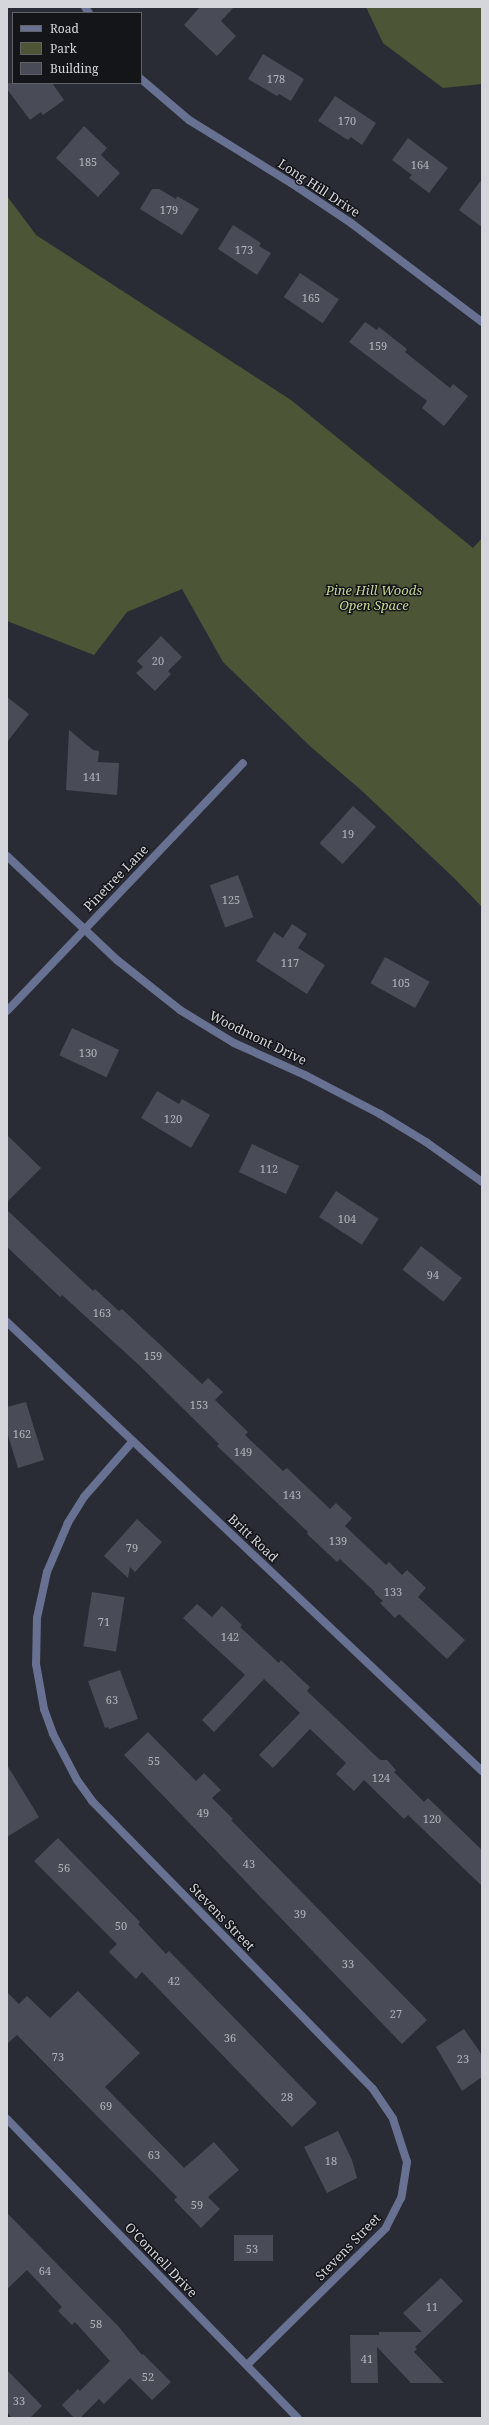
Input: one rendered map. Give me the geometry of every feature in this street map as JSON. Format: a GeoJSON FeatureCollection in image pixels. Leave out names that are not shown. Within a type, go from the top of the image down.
{"type":"FeatureCollection","features":[{"type":"Feature","properties":{"kind":"street","name":"Long Hill Drive"},"geometry":{"type":"LineString","coordinates":[[142,80],[189,120],[291,183],[351,223],[482,322]]}},
{"type":"Feature","properties":{"kind":"street","name":"Pinetree Lane"},"geometry":{"type":"LineString","coordinates":[[7,1011],[243,763]]}},
{"type":"Feature","properties":{"kind":"street","name":"Woodmont Drive"},"geometry":{"type":"LineString","coordinates":[[7,856],[137,978],[203,1025],[234,1043],[337,1090],[380,1114],[426,1142],[482,1182]]}},
{"type":"Feature","properties":{"kind":"street","name":"Britt Road"},"geometry":{"type":"LineString","coordinates":[[7,1322],[482,1771]]}},
{"type":"Feature","properties":{"kind":"street","name":"Stevens Street"},"geometry":{"type":"LineString","coordinates":[[133,1440],[84,1497],[68,1523],[47,1572],[37,1618],[36,1664],[44,1709],[53,1734],[70,1769],[92,1801],[373,2089],[393,2119],[407,2162],[401,2198],[386,2228],[247,2365]]}},
{"type":"Feature","properties":{"kind":"street","name":"O'Connell Drive"},"geometry":{"type":"LineString","coordinates":[[7,2119],[298,2418]]}},
{"type":"Feature","properties":{"kind":"green space"},"geometry":{"type":"Polygon","coordinates":[[[366,7],[482,7],[482,84],[443,88],[383,43],[366,7]]]}},
{"type":"Feature","properties":{"kind":"green space","name":"Pine Hill Woods Open Space"},"geometry":{"type":"Polygon","coordinates":[[[7,196],[36,235],[291,400],[473,548],[482,538],[482,907],[455,879],[361,790],[312,748],[223,662],[182,589],[127,612],[94,655],[7,621],[7,196]]]}},
{"type":"Feature","properties":{"kind":"building"},"geometry":{"type":"Polygon","coordinates":[[[200,7],[234,7],[221,21],[236,36],[217,56],[184,25],[200,7]]]}},
{"type":"Feature","properties":{"kind":"building"},"geometry":{"type":"Polygon","coordinates":[[[263,54],[304,79],[291,101],[279,94],[277,96],[248,79],[263,54]]]}},
{"type":"Feature","properties":{"kind":"building"},"geometry":{"type":"Polygon","coordinates":[[[7,83],[53,84],[64,100],[43,115],[41,112],[30,120],[7,89],[7,83]]]}},
{"type":"Feature","properties":{"kind":"building"},"geometry":{"type":"Polygon","coordinates":[[[335,96],[376,123],[362,145],[351,137],[348,140],[318,121],[335,96]]]}},
{"type":"Feature","properties":{"kind":"building"},"geometry":{"type":"Polygon","coordinates":[[[84,126],[107,148],[101,155],[120,173],[98,197],[56,158],[84,126]]]}},
{"type":"Feature","properties":{"kind":"building"},"geometry":{"type":"Polygon","coordinates":[[[408,138],[448,168],[429,193],[409,178],[412,175],[392,160],[408,138]]]}},
{"type":"Feature","properties":{"kind":"building"},"geometry":{"type":"Polygon","coordinates":[[[482,179],[482,227],[459,210],[482,179]]]}},
{"type":"Feature","properties":{"kind":"building"},"geometry":{"type":"Polygon","coordinates":[[[152,189],[159,189],[176,199],[177,196],[199,209],[182,235],[140,209],[152,189]]]}},
{"type":"Feature","properties":{"kind":"building"},"geometry":{"type":"Polygon","coordinates":[[[233,225],[261,243],[259,246],[271,253],[257,275],[218,249],[233,225]]]}},
{"type":"Feature","properties":{"kind":"building"},"geometry":{"type":"Polygon","coordinates":[[[300,273],[339,299],[323,323],[284,297],[300,273]]]}},
{"type":"Feature","properties":{"kind":"building"},"geometry":{"type":"Polygon","coordinates":[[[365,322],[377,330],[379,327],[407,349],[405,352],[450,388],[453,384],[468,396],[444,426],[422,408],[427,401],[349,342],[365,322]]]}},
{"type":"Feature","properties":{"kind":"building"},"geometry":{"type":"Polygon","coordinates":[[[161,636],[182,657],[168,671],[171,674],[155,691],[136,673],[143,667],[137,661],[161,636]]]}},
{"type":"Feature","properties":{"kind":"building"},"geometry":{"type":"Polygon","coordinates":[[[7,697],[29,714],[7,742],[7,697]]]}},
{"type":"Feature","properties":{"kind":"building"},"geometry":{"type":"Polygon","coordinates":[[[69,730],[93,750],[99,751],[98,762],[119,763],[117,795],[66,790],[69,730]]]}},
{"type":"Feature","properties":{"kind":"building"},"geometry":{"type":"Polygon","coordinates":[[[353,806],[376,827],[343,864],[320,843],[353,806]]]}},
{"type":"Feature","properties":{"kind":"building"},"geometry":{"type":"Polygon","coordinates":[[[238,875],[253,917],[225,928],[210,885],[238,875]]]}},
{"type":"Feature","properties":{"kind":"building"},"geometry":{"type":"Polygon","coordinates":[[[292,924],[307,934],[298,948],[325,965],[307,994],[256,961],[274,932],[283,938],[292,924]]]}},
{"type":"Feature","properties":{"kind":"building"},"geometry":{"type":"Polygon","coordinates":[[[385,957],[430,982],[415,1008],[370,983],[385,957]]]}},
{"type":"Feature","properties":{"kind":"building"},"geometry":{"type":"Polygon","coordinates":[[[72,1028],[119,1050],[106,1077],[59,1055],[72,1028]]]}},
{"type":"Feature","properties":{"kind":"building"},"geometry":{"type":"Polygon","coordinates":[[[157,1091],[179,1104],[182,1099],[210,1115],[191,1148],[141,1118],[157,1091]]]}},
{"type":"Feature","properties":{"kind":"building"},"geometry":{"type":"Polygon","coordinates":[[[7,1135],[41,1168],[7,1202],[7,1135]]]}},
{"type":"Feature","properties":{"kind":"building"},"geometry":{"type":"Polygon","coordinates":[[[252,1144],[299,1166],[286,1194],[239,1172],[252,1144]]]}},
{"type":"Feature","properties":{"kind":"building"},"geometry":{"type":"Polygon","coordinates":[[[336,1191],[379,1219],[362,1245],[319,1217],[336,1191]]]}},
{"type":"Feature","properties":{"kind":"building"},"geometry":{"type":"Polygon","coordinates":[[[7,1210],[93,1291],[95,1289],[119,1311],[122,1309],[202,1384],[208,1378],[223,1392],[215,1400],[248,1432],[245,1435],[283,1471],[287,1468],[330,1509],[336,1503],[352,1518],[345,1526],[386,1565],[389,1562],[402,1575],[407,1570],[426,1588],[418,1597],[465,1640],[447,1659],[399,1614],[395,1618],[380,1603],[383,1601],[374,1593],[375,1592],[340,1559],[337,1562],[307,1534],[308,1532],[217,1446],[219,1444],[139,1365],[62,1295],[60,1297],[7,1247],[7,1210]]]}},
{"type":"Feature","properties":{"kind":"building"},"geometry":{"type":"Polygon","coordinates":[[[421,1246],[462,1278],[444,1302],[403,1270],[421,1246]]]}},
{"type":"Feature","properties":{"kind":"building"},"geometry":{"type":"Polygon","coordinates":[[[26,1402],[44,1460],[18,1468],[7,1432],[7,1407],[26,1402]]]}},
{"type":"Feature","properties":{"kind":"building"},"geometry":{"type":"Polygon","coordinates":[[[137,1519],[162,1542],[135,1572],[130,1567],[128,1578],[104,1556],[137,1519]]]}},
{"type":"Feature","properties":{"kind":"building"},"geometry":{"type":"Polygon","coordinates":[[[92,1592],[125,1597],[116,1651],[83,1646],[92,1592]]]}},
{"type":"Feature","properties":{"kind":"building"},"geometry":{"type":"Polygon","coordinates":[[[197,1604],[212,1617],[222,1606],[242,1625],[240,1627],[279,1663],[281,1660],[310,1687],[307,1691],[380,1760],[387,1760],[396,1770],[394,1772],[424,1802],[428,1798],[482,1850],[482,1886],[408,1815],[404,1819],[364,1780],[354,1791],[336,1774],[346,1763],[310,1729],[273,1768],[259,1755],[300,1713],[264,1679],[214,1732],[202,1720],[245,1675],[183,1618],[197,1604]]]}},
{"type":"Feature","properties":{"kind":"building"},"geometry":{"type":"Polygon","coordinates":[[[120,1670],[138,1719],[109,1729],[108,1727],[105,1728],[88,1681],[120,1670]]]}},
{"type":"Feature","properties":{"kind":"building"},"geometry":{"type":"Polygon","coordinates":[[[148,1732],[196,1781],[204,1773],[221,1790],[212,1798],[233,1819],[231,1820],[427,2020],[402,2044],[124,1755],[148,1732]]]}},
{"type":"Feature","properties":{"kind":"building"},"geometry":{"type":"Polygon","coordinates":[[[7,1765],[39,1817],[7,1837],[7,1765]]]}},
{"type":"Feature","properties":{"kind":"building"},"geometry":{"type":"Polygon","coordinates":[[[58,1838],[140,1922],[138,1924],[166,1954],[169,1951],[317,2103],[292,2127],[142,1972],[136,1979],[109,1952],[117,1944],[34,1861],[58,1838]]]}},
{"type":"Feature","properties":{"kind":"building"},"geometry":{"type":"Polygon","coordinates":[[[78,1991],[140,2053],[105,2087],[184,2168],[214,2142],[239,2170],[208,2197],[220,2209],[201,2228],[174,2200],[177,2197],[17,2035],[7,2044],[7,1992],[19,2004],[27,1996],[50,2018],[78,1991]]]}},
{"type":"Feature","properties":{"kind":"building"},"geometry":{"type":"Polygon","coordinates":[[[464,2029],[482,2055],[482,2077],[462,2091],[436,2047],[464,2029]]]}},
{"type":"Feature","properties":{"kind":"building"},"geometry":{"type":"Polygon","coordinates":[[[338,2131],[352,2160],[357,2178],[327,2193],[304,2147],[338,2131]]]}},
{"type":"Feature","properties":{"kind":"building"},"geometry":{"type":"Polygon","coordinates":[[[7,2213],[118,2326],[142,2355],[143,2354],[171,2382],[152,2400],[130,2378],[104,2404],[99,2399],[80,2418],[74,2418],[62,2405],[78,2389],[80,2391],[110,2361],[75,2322],[72,2325],[58,2311],[62,2307],[27,2270],[7,2289],[7,2213]]]}},
{"type":"Feature","properties":{"kind":"building"},"geometry":{"type":"Polygon","coordinates":[[[234,2235],[273,2235],[273,2261],[234,2261],[234,2235]]]}},
{"type":"Feature","properties":{"kind":"building"},"geometry":{"type":"Polygon","coordinates":[[[441,2278],[463,2301],[415,2347],[417,2349],[414,2352],[444,2383],[411,2383],[377,2347],[378,2383],[351,2383],[350,2335],[379,2335],[379,2332],[422,2332],[403,2313],[441,2278]]]}},
{"type":"Feature","properties":{"kind":"building"},"geometry":{"type":"Polygon","coordinates":[[[7,2370],[42,2406],[30,2418],[12,2418],[7,2412],[7,2370]]]}}]}
